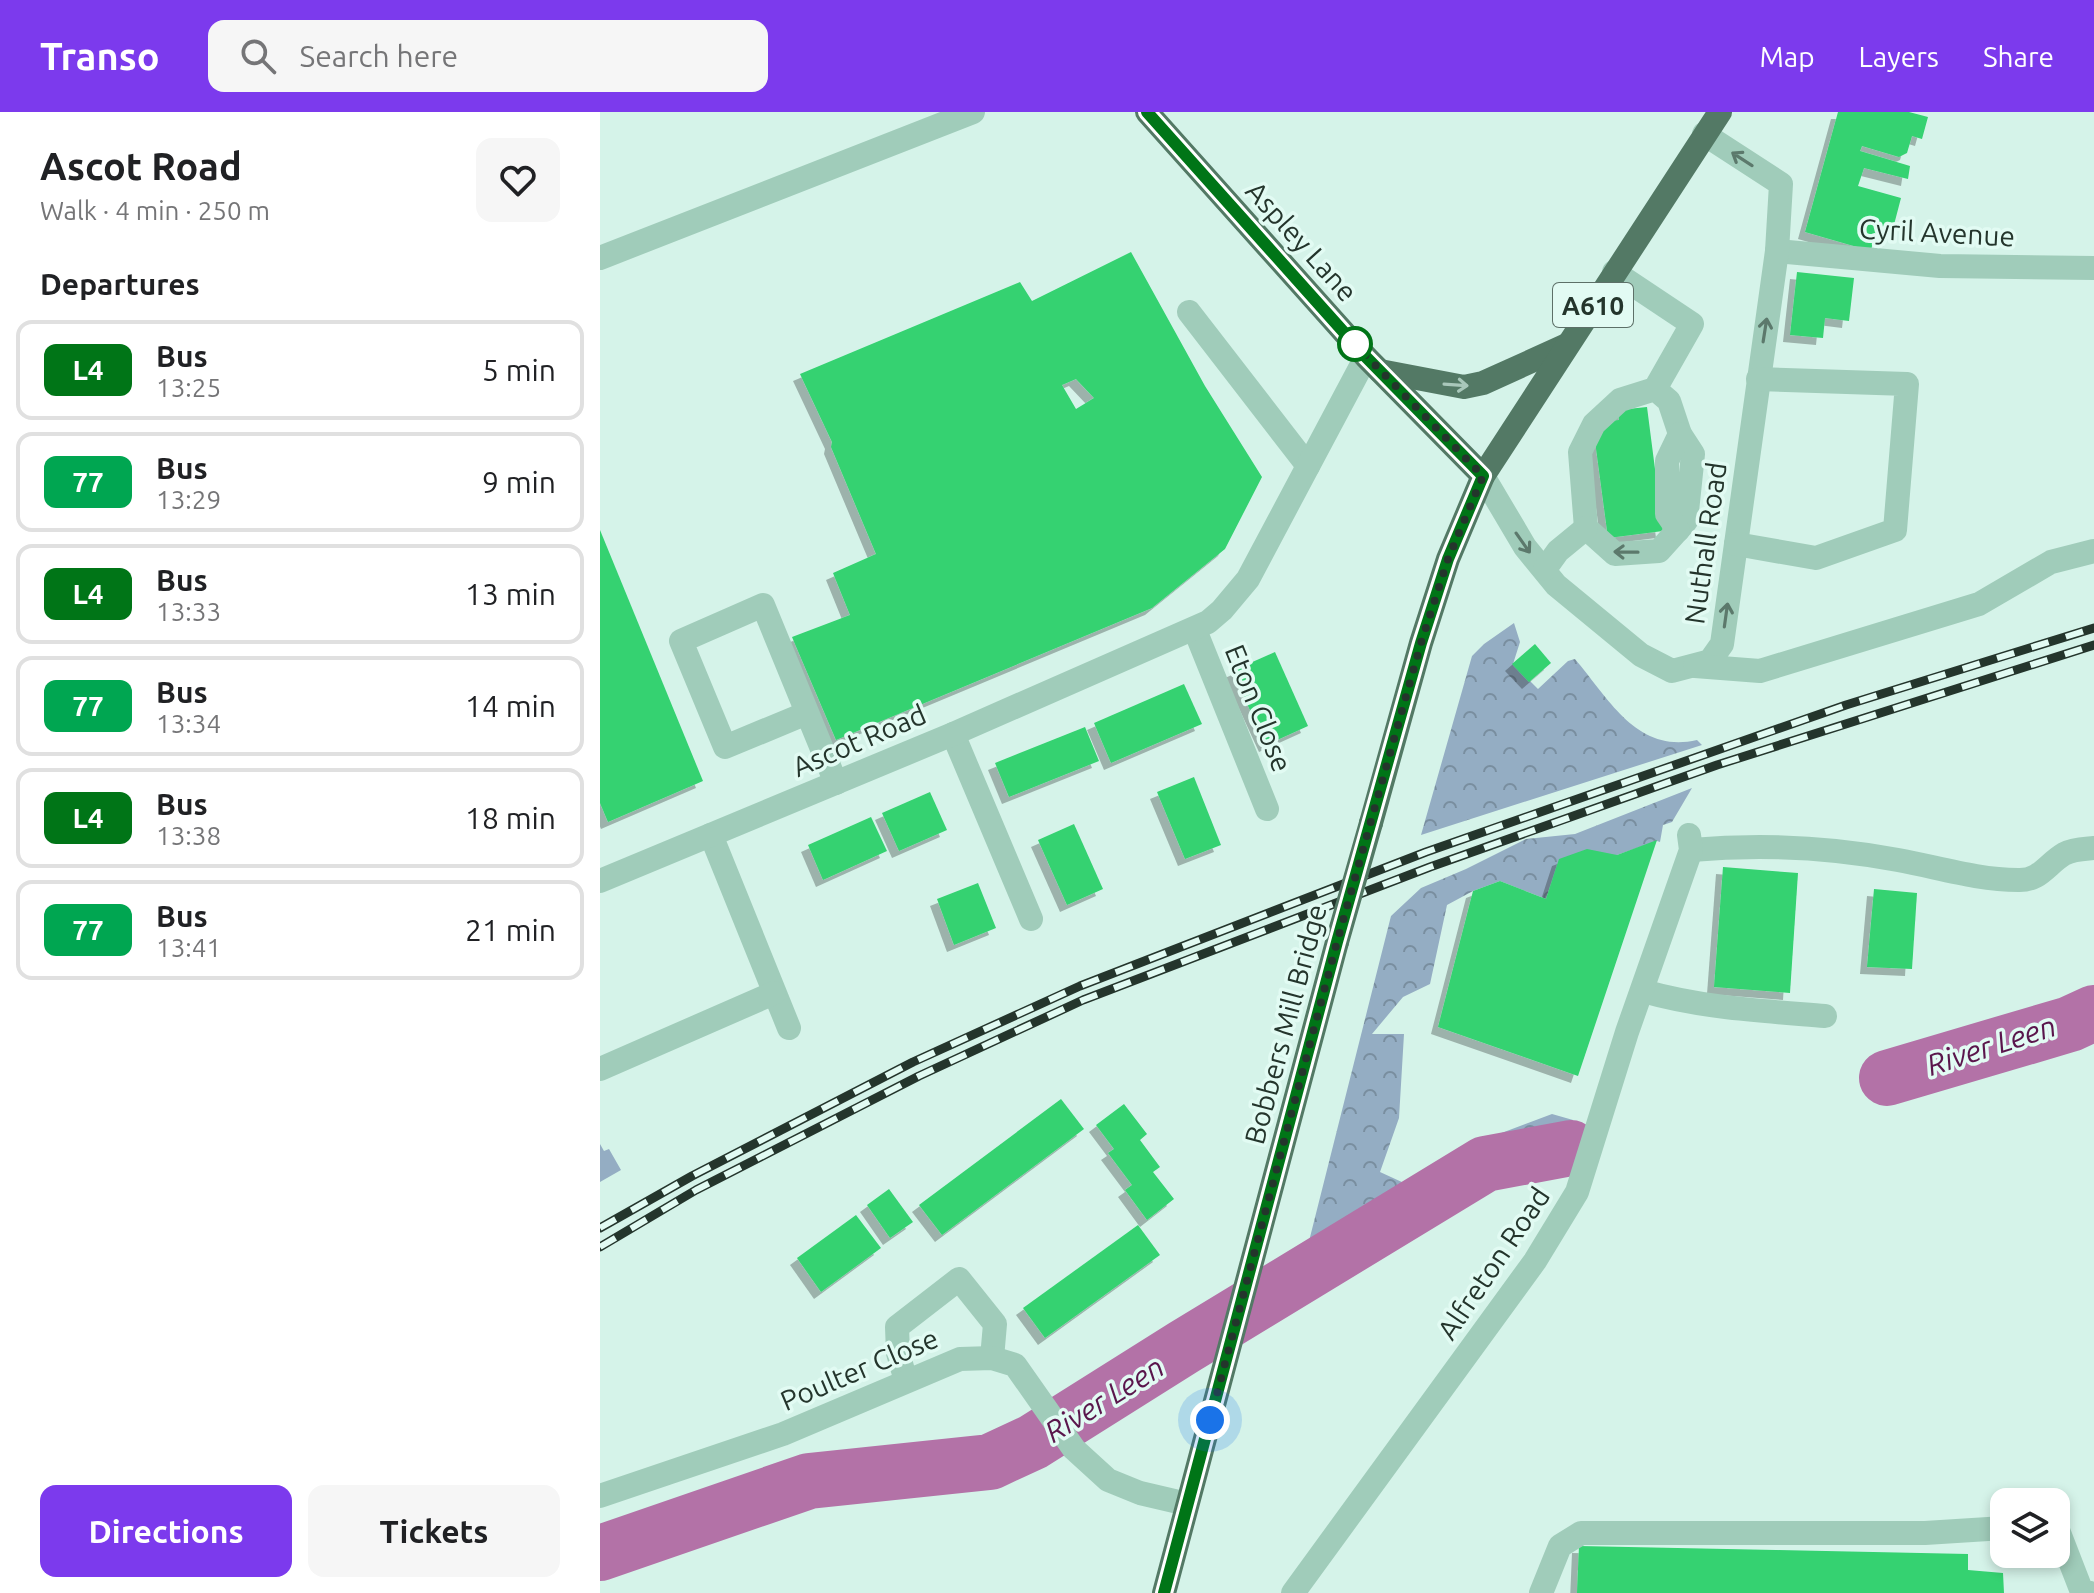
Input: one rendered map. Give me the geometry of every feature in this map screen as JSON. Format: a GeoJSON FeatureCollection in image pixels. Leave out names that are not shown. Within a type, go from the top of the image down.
{"type":"FeatureCollection","features":[{"type":"Feature","properties":{"kind":"main road","name":"Aspley Lane"},"geometry":{"type":"LineString","coordinates":[[1147,112],[1373,364],[1483,476]]}},
{"type":"Feature","properties":{"kind":"main road","name":"A610"},"geometry":{"type":"LineString","coordinates":[[1483,476],[1720,112]]}},
{"type":"Feature","properties":{"kind":"main road"},"geometry":{"type":"LineString","coordinates":[[1373,364],[1464,387],[1483,383],[1567,345]]}},
{"type":"Feature","properties":{"kind":"main road","name":"Bobbers Mill Bridge"},"geometry":{"type":"LineString","coordinates":[[1164,1593],[1337,942],[1425,629],[1448,559],[1483,476]]}},
{"type":"Feature","properties":{"kind":"street"},"geometry":{"type":"LineString","coordinates":[[600,258],[973,112]]}},
{"type":"Feature","properties":{"kind":"street","name":"Nuthall Road"},"geometry":{"type":"LineString","coordinates":[[1483,476],[1525,547],[1556,585],[1641,655],[1672,671],[1710,661],[1722,644],[1777,251],[1781,184],[1704,134]]}},
{"type":"Feature","properties":{"kind":"street","name":"Cyril Avenue"},"geometry":{"type":"LineString","coordinates":[[1777,251],[1940,266],[2094,268]]}},
{"type":"Feature","properties":{"kind":"street"},"geometry":{"type":"LineString","coordinates":[[1614,272],[1692,324],[1655,389],[1620,400],[1594,424],[1580,452],[1586,528],[1615,554],[1659,551],[1678,530],[1667,514],[1667,461],[1680,434],[1669,401],[1655,389]]}},
{"type":"Feature","properties":{"kind":"street"},"geometry":{"type":"LineString","coordinates":[[1189,312],[1308,466]]}},
{"type":"Feature","properties":{"kind":"street","name":"Ascot Road"},"geometry":{"type":"LineString","coordinates":[[603,879],[1195,630],[1222,610],[1248,579],[1308,466],[1373,364]]}},
{"type":"Feature","properties":{"kind":"street"},"geometry":{"type":"LineString","coordinates":[[1736,544],[1816,558],[1895,530],[1907,384],[1758,379]]}},
{"type":"Feature","properties":{"kind":"street"},"geometry":{"type":"LineString","coordinates":[[1545,569],[1558,551],[1586,528]]}},
{"type":"Feature","properties":{"kind":"street"},"geometry":{"type":"LineString","coordinates":[[1695,666],[1760,671],[1979,604],[2051,562],[2094,551]]}},
{"type":"Feature","properties":{"kind":"street"},"geometry":{"type":"LineString","coordinates":[[807,713],[725,747],[681,641],[763,605],[836,783]]}},
{"type":"Feature","properties":{"kind":"street","name":"Eton Close"},"geometry":{"type":"LineString","coordinates":[[1195,630],[1267,809]]}},
{"type":"Feature","properties":{"kind":"street"},"geometry":{"type":"LineString","coordinates":[[953,734],[1031,919]]}},
{"type":"Feature","properties":{"kind":"street"},"geometry":{"type":"LineString","coordinates":[[711,835],[789,1028]]}},
{"type":"Feature","properties":{"kind":"street","name":"Alfreton Road"},"geometry":{"type":"LineString","coordinates":[[1293,1593],[1535,1261],[1577,1192],[1690,843],[1787,847],[1895,859],[1963,874],[2020,881],[2038,877],[2068,852],[2094,848]]}},
{"type":"Feature","properties":{"kind":"street"},"geometry":{"type":"LineString","coordinates":[[1643,991],[1713,1007],[1825,1016]]}},
{"type":"Feature","properties":{"kind":"street"},"geometry":{"type":"LineString","coordinates":[[600,1069],[774,993]]}},
{"type":"Feature","properties":{"kind":"street"},"geometry":{"type":"LineString","coordinates":[[906,1381],[898,1353],[897,1327],[959,1279],[995,1324],[992,1358],[1015,1365],[1074,1449],[1108,1480],[1140,1493],[1187,1504]]}},
{"type":"Feature","properties":{"kind":"street","name":"Poulter Close"},"geometry":{"type":"LineString","coordinates":[[600,1496],[783,1434],[960,1359],[992,1358]]}},
{"type":"Feature","properties":{"kind":"street"},"geometry":{"type":"LineString","coordinates":[[1541,1593],[1560,1546],[1581,1533],[1925,1533],[1990,1529]]}},
{"type":"Feature","properties":{"kind":"street"},"geometry":{"type":"LineString","coordinates":[[2070,1561],[2082,1592],[2090,1593]]}},
{"type":"Feature","properties":{"kind":"green space"},"geometry":{"type":"Polygon","coordinates":[[[1514,623],[1520,642],[1513,664],[1538,689],[1568,661],[1575,659],[1613,706],[1641,731],[1657,739],[1676,742],[1697,740],[1702,745],[1421,835],[1472,656],[1514,623]]]}},
{"type":"Feature","properties":{"kind":"green space"},"geometry":{"type":"Polygon","coordinates":[[[1692,788],[1672,822],[1663,825],[1660,842],[1617,855],[1560,859],[1546,899],[1500,881],[1447,905],[1430,984],[1403,997],[1372,1034],[1404,1034],[1399,1118],[1380,1172],[1404,1183],[1475,1143],[1552,1114],[1573,1120],[1576,1140],[1479,1165],[1302,1269],[1391,916],[1421,888],[1526,839],[1575,834],[1692,788]]]}},
{"type":"Feature","properties":{"kind":"green space"},"geometry":{"type":"Polygon","coordinates":[[[600,1144],[604,1151],[609,1149],[621,1170],[600,1182],[600,1144]]]}},
{"type":"Feature","properties":{"kind":"building"},"geometry":{"type":"Polygon","coordinates":[[[1838,112],[1909,112],[1928,117],[1922,139],[1912,136],[1907,153],[1899,157],[1862,146],[1860,151],[1910,166],[1908,179],[1864,168],[1858,186],[1901,198],[1890,240],[1874,236],[1871,251],[1805,232],[1838,112]]]}},
{"type":"Feature","properties":{"kind":"building"},"geometry":{"type":"Polygon","coordinates":[[[1131,252],[1205,386],[1262,477],[1225,549],[1152,608],[836,740],[792,637],[850,615],[833,573],[876,554],[831,447],[832,442],[800,374],[1020,282],[1032,301],[1131,252]],[[1076,379],[1062,385],[1076,409],[1094,398],[1076,379]]]}},
{"type":"Feature","properties":{"kind":"building"},"geometry":{"type":"Polygon","coordinates":[[[1797,272],[1854,278],[1849,321],[1825,318],[1823,338],[1790,335],[1797,272]]]}},
{"type":"Feature","properties":{"kind":"building"},"geometry":{"type":"Polygon","coordinates":[[[1647,407],[1663,531],[1608,538],[1595,441],[1601,422],[1619,420],[1618,410],[1647,407]]]}},
{"type":"Feature","properties":{"kind":"building"},"geometry":{"type":"Polygon","coordinates":[[[600,530],[703,781],[608,822],[600,803],[600,530]]]}},
{"type":"Feature","properties":{"kind":"building"},"geometry":{"type":"Polygon","coordinates":[[[1535,644],[1551,663],[1529,682],[1512,664],[1535,644]]]}},
{"type":"Feature","properties":{"kind":"building"},"geometry":{"type":"Polygon","coordinates":[[[1275,652],[1308,726],[1266,745],[1232,671],[1275,652]]]}},
{"type":"Feature","properties":{"kind":"building"},"geometry":{"type":"Polygon","coordinates":[[[1184,684],[1202,724],[1111,763],[1094,723],[1184,684]]]}},
{"type":"Feature","properties":{"kind":"building"},"geometry":{"type":"Polygon","coordinates":[[[1085,727],[1099,761],[1009,797],[995,763],[1085,727]]]}},
{"type":"Feature","properties":{"kind":"building"},"geometry":{"type":"Polygon","coordinates":[[[1194,777],[1221,845],[1185,859],[1157,792],[1194,777]]]}},
{"type":"Feature","properties":{"kind":"building"},"geometry":{"type":"Polygon","coordinates":[[[930,792],[947,830],[899,851],[882,813],[930,792]]]}},
{"type":"Feature","properties":{"kind":"building"},"geometry":{"type":"Polygon","coordinates":[[[871,817],[887,851],[823,880],[808,845],[871,817]]]}},
{"type":"Feature","properties":{"kind":"building"},"geometry":{"type":"Polygon","coordinates":[[[1074,824],[1103,889],[1067,905],[1038,840],[1074,824]]]}},
{"type":"Feature","properties":{"kind":"building"},"geometry":{"type":"Polygon","coordinates":[[[1657,840],[1578,1076],[1438,1027],[1473,891],[1500,881],[1546,899],[1559,859],[1587,849],[1617,855],[1657,840]]]}},
{"type":"Feature","properties":{"kind":"building"},"geometry":{"type":"Polygon","coordinates":[[[1723,867],[1798,873],[1790,993],[1714,987],[1723,867]]]}},
{"type":"Feature","properties":{"kind":"building"},"geometry":{"type":"Polygon","coordinates":[[[978,883],[996,928],[954,945],[937,899],[978,883]]]}},
{"type":"Feature","properties":{"kind":"building"},"geometry":{"type":"Polygon","coordinates":[[[1874,889],[1917,893],[1912,969],[1867,967],[1874,889]]]}},
{"type":"Feature","properties":{"kind":"building"},"geometry":{"type":"Polygon","coordinates":[[[1061,1099],[1084,1129],[942,1235],[919,1205],[1061,1099]]]}},
{"type":"Feature","properties":{"kind":"building"},"geometry":{"type":"Polygon","coordinates":[[[1124,1104],[1147,1134],[1140,1140],[1160,1167],[1153,1172],[1174,1199],[1147,1220],[1125,1190],[1132,1185],[1108,1153],[1114,1149],[1096,1125],[1124,1104]]]}},
{"type":"Feature","properties":{"kind":"building"},"geometry":{"type":"Polygon","coordinates":[[[889,1189],[913,1222],[890,1238],[867,1205],[889,1189]]]}},
{"type":"Feature","properties":{"kind":"building"},"geometry":{"type":"Polygon","coordinates":[[[856,1215],[881,1248],[821,1292],[797,1258],[856,1215]]]}},
{"type":"Feature","properties":{"kind":"building"},"geometry":{"type":"Polygon","coordinates":[[[1138,1225],[1160,1255],[1045,1338],[1023,1308],[1138,1225]]]}},
{"type":"Feature","properties":{"kind":"building"},"geometry":{"type":"Polygon","coordinates":[[[1579,1546],[1968,1554],[1968,1570],[2003,1573],[2004,1593],[1577,1593],[1579,1546]]]}},
{"type":"Feature","properties":{"kind":"waterway","name":"River Leen"},"geometry":{"type":"LineString","coordinates":[[1887,1078],[2070,1024],[2094,1013]]}},
{"type":"Feature","properties":{"kind":"waterway","name":"River Leen"},"geometry":{"type":"LineString","coordinates":[[600,1553],[809,1481],[990,1462],[1033,1442],[1485,1164],[1571,1148]]}},
{"type":"Feature","properties":{"kind":"railway"},"geometry":{"type":"LineString","coordinates":[[600,1228],[692,1176],[913,1062],[1080,986],[1426,852],[1846,705],[2094,628]]}},
{"type":"Feature","properties":{"kind":"railway"},"geometry":{"type":"LineString","coordinates":[[600,1247],[696,1190],[919,1076],[1083,1000],[1430,867],[1717,765],[2094,645]]}},
{"type":"Feature","properties":{"kind":"bus line","name":"L4"},"geometry":{"type":"LineString","coordinates":[[1147,112],[1366,357],[1483,476],[1448,559],[1421,643],[1337,942],[1164,1593]]}},
{"type":"Feature","properties":{"kind":"route"},"geometry":{"type":"LineString","coordinates":[[1210,1420],[1337,942],[1421,643],[1448,559],[1483,476],[1347,336],[1355,344]]}}]}
